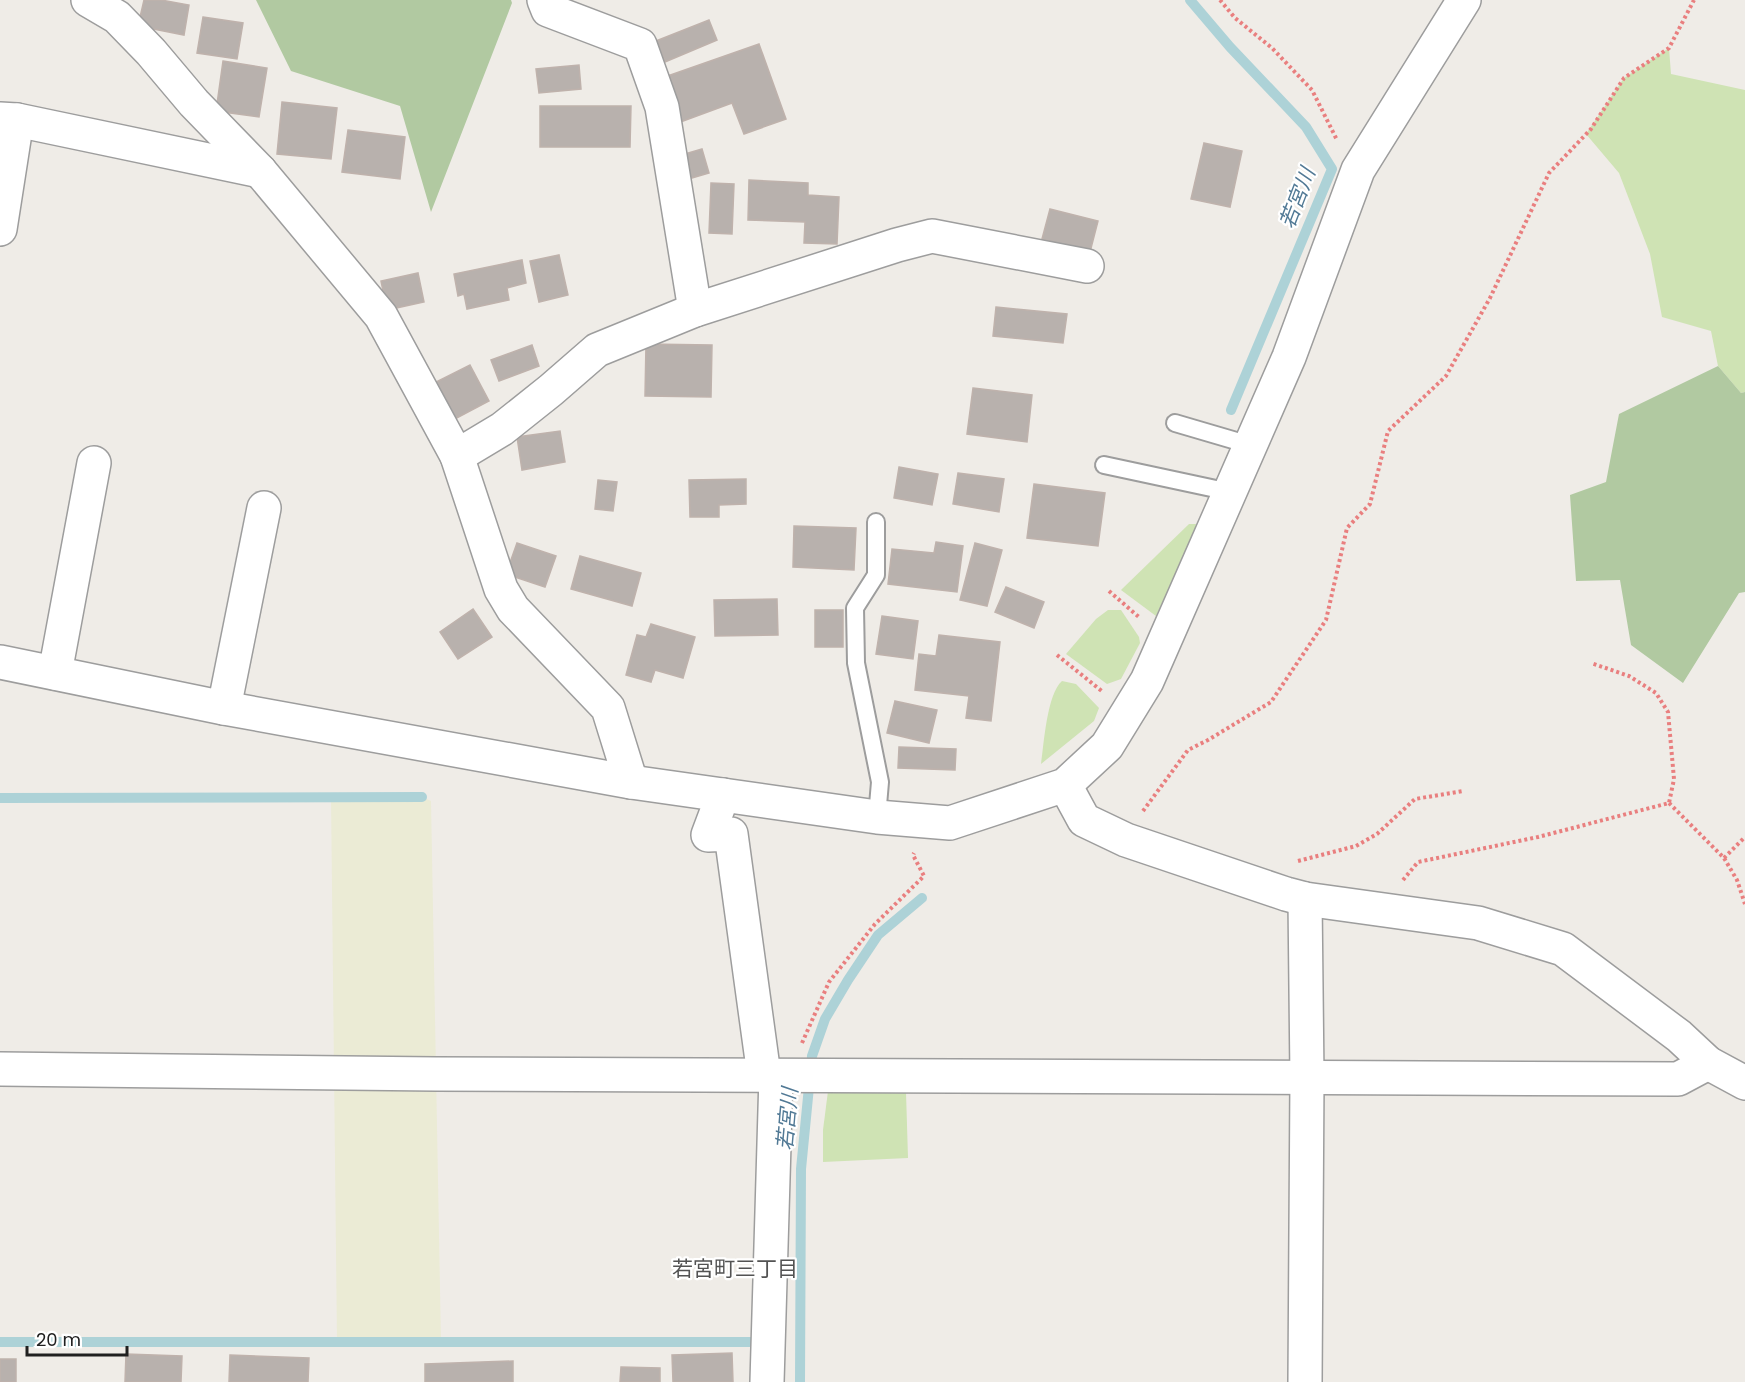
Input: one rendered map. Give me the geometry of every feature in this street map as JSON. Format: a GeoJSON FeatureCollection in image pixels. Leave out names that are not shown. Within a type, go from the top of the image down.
{"type":"FeatureCollection","features":[{"type":"Feature","properties":{"kind":"street"},"geometry":{"type":"LineString","coordinates":[[88,0],[117,17],[151,51],[194,103],[260,171],[381,316],[457,456],[501,589],[513,609],[608,708],[631,782]]}},
{"type":"Feature","properties":{"kind":"street"},"geometry":{"type":"LineString","coordinates":[[544,0],[548,10],[640,45],[662,107],[695,310]]}},
{"type":"Feature","properties":{"kind":"street"},"geometry":{"type":"LineString","coordinates":[[0,662],[224,708],[631,782],[876,817],[950,823],[1065,785],[1107,746],[1147,681],[1289,357],[1358,170],[1464,0]]}},
{"type":"Feature","properties":{"kind":"street"},"geometry":{"type":"LineString","coordinates":[[0,229],[8,120],[260,171]]}},
{"type":"Feature","properties":{"kind":"street"},"geometry":{"type":"LineString","coordinates":[[457,456],[502,429],[597,350],[695,310],[897,244],[932,236],[1087,266]]}},
{"type":"Feature","properties":{"kind":"street"},"geometry":{"type":"LineString","coordinates":[[54,673],[94,463]]}},
{"type":"Feature","properties":{"kind":"street"},"geometry":{"type":"LineString","coordinates":[[224,708],[264,508]]}},
{"type":"Feature","properties":{"kind":"street"},"geometry":{"type":"LineString","coordinates":[[1065,785],[1083,820],[1126,840],[1286,894],[1305,899],[1478,923],[1563,949],[1679,1036],[1708,1063],[1745,1083]]}},
{"type":"Feature","properties":{"kind":"street"},"geometry":{"type":"LineString","coordinates":[[723,795],[708,834],[731,834],[789,1075],[767,1382]]}},
{"type":"Feature","properties":{"kind":"street"},"geometry":{"type":"LineString","coordinates":[[1305,899],[1307,1078],[1305,1382]]}},
{"type":"Feature","properties":{"kind":"street"},"geometry":{"type":"LineString","coordinates":[[0,1069],[346,1073],[1678,1079],[1708,1063]]}},
{"type":"Feature","properties":{"kind":"lane"},"geometry":{"type":"LineString","coordinates":[[1174,423],[1250,445]]}},
{"type":"Feature","properties":{"kind":"lane"},"geometry":{"type":"LineString","coordinates":[[1104,465],[1230,492]]}},
{"type":"Feature","properties":{"kind":"lane"},"geometry":{"type":"LineString","coordinates":[[876,522],[876,575],[855,608],[856,663],[880,782],[876,817]]}},
{"type":"Feature","properties":{"kind":"path"},"geometry":{"type":"LineString","coordinates":[[1220,0],[1235,18],[1272,48],[1312,90],[1332,133],[1358,170]]}},
{"type":"Feature","properties":{"kind":"path"},"geometry":{"type":"LineString","coordinates":[[1126,840],[1142,812],[1188,750],[1271,702],[1326,620],[1347,528],[1370,504],[1388,431],[1446,376],[1490,298],[1549,172],[1591,129],[1624,78],[1669,48],[1694,0]]}},
{"type":"Feature","properties":{"kind":"path"},"geometry":{"type":"LineString","coordinates":[[1057,655],[1128,712]]}},
{"type":"Feature","properties":{"kind":"path"},"geometry":{"type":"LineString","coordinates":[[1591,663],[1629,676],[1656,693],[1668,712],[1674,779],[1668,803]]}},
{"type":"Feature","properties":{"kind":"path"},"geometry":{"type":"LineString","coordinates":[[1287,859],[1299,861],[1356,846],[1377,834],[1415,799],[1463,791]]}},
{"type":"Feature","properties":{"kind":"path"},"geometry":{"type":"LineString","coordinates":[[1668,803],[1724,858],[1737,880],[1745,904]]}},
{"type":"Feature","properties":{"kind":"path"},"geometry":{"type":"LineString","coordinates":[[1380,908],[1418,862],[1538,837],[1668,803]]}},
{"type":"Feature","properties":{"kind":"path"},"geometry":{"type":"LineString","coordinates":[[789,1075],[829,982],[875,924],[924,876],[913,855],[935,822]]}},
{"type":"Feature","properties":{"kind":"path"},"geometry":{"type":"LineString","coordinates":[[1724,858],[1745,837]]}},
{"type":"Feature","properties":{"kind":"green space"},"geometry":{"type":"Polygon","coordinates":[[[256,0],[511,0],[512,3],[431,212],[400,106],[291,71],[256,0]]]}},
{"type":"Feature","properties":{"kind":"green space"},"geometry":{"type":"Polygon","coordinates":[[[1669,48],[1671,74],[1745,90],[1745,392],[1741,393],[1718,366],[1711,331],[1662,317],[1650,254],[1619,173],[1586,134],[1624,78],[1669,48]]]}},
{"type":"Feature","properties":{"kind":"green space"},"geometry":{"type":"Polygon","coordinates":[[[1718,366],[1741,393],[1745,392],[1745,592],[1739,593],[1683,683],[1631,645],[1620,580],[1576,581],[1570,495],[1606,482],[1619,414],[1718,366]]]}},
{"type":"Feature","properties":{"kind":"green space"},"geometry":{"type":"Polygon","coordinates":[[[1189,524],[1196,524],[1194,534],[1156,616],[1121,590],[1189,524]]]}},
{"type":"Feature","properties":{"kind":"green space"},"geometry":{"type":"Polygon","coordinates":[[[1108,610],[1121,610],[1139,637],[1140,643],[1121,679],[1107,684],[1066,654],[1096,619],[1108,610]]]}},
{"type":"Feature","properties":{"kind":"green space"},"geometry":{"type":"Polygon","coordinates":[[[1062,681],[1076,684],[1099,708],[1094,721],[1041,764],[1050,707],[1057,687],[1062,681]]]}},
{"type":"Feature","properties":{"kind":"green space"},"geometry":{"type":"Polygon","coordinates":[[[331,797],[422,797],[431,801],[441,1342],[337,1342],[331,797]]]}},
{"type":"Feature","properties":{"kind":"green space"},"geometry":{"type":"Polygon","coordinates":[[[828,1091],[906,1092],[908,1158],[823,1162],[823,1130],[828,1091]]]}},
{"type":"Feature","properties":{"kind":"building"},"geometry":{"type":"Polygon","coordinates":[[[144,0],[161,0],[189,5],[184,35],[138,26],[144,0]]]}},
{"type":"Feature","properties":{"kind":"building"},"geometry":{"type":"Polygon","coordinates":[[[203,17],[243,23],[237,59],[197,53],[203,17]]]}},
{"type":"Feature","properties":{"kind":"building"},"geometry":{"type":"Polygon","coordinates":[[[709,20],[717,40],[665,62],[656,41],[709,20]]]}},
{"type":"Feature","properties":{"kind":"building"},"geometry":{"type":"Polygon","coordinates":[[[759,44],[786,119],[744,134],[732,103],[675,124],[659,79],[759,44]]]}},
{"type":"Feature","properties":{"kind":"building"},"geometry":{"type":"Polygon","coordinates":[[[223,61],[267,68],[259,117],[216,111],[223,61]]]}},
{"type":"Feature","properties":{"kind":"building"},"geometry":{"type":"Polygon","coordinates":[[[579,65],[581,89],[539,93],[536,69],[579,65]]]}},
{"type":"Feature","properties":{"kind":"building"},"geometry":{"type":"Polygon","coordinates":[[[282,102],[337,108],[331,159],[277,154],[282,102]]]}},
{"type":"Feature","properties":{"kind":"building"},"geometry":{"type":"Polygon","coordinates":[[[540,106],[631,106],[630,147],[540,147],[540,106]]]}},
{"type":"Feature","properties":{"kind":"building"},"geometry":{"type":"Polygon","coordinates":[[[348,130],[405,137],[400,179],[342,172],[348,130]]]}},
{"type":"Feature","properties":{"kind":"building"},"geometry":{"type":"Polygon","coordinates":[[[1204,143],[1242,151],[1230,207],[1191,199],[1204,143]]]}},
{"type":"Feature","properties":{"kind":"building"},"geometry":{"type":"Polygon","coordinates":[[[702,149],[709,173],[685,180],[678,156],[702,149]]]}},
{"type":"Feature","properties":{"kind":"building"},"geometry":{"type":"Polygon","coordinates":[[[749,180],[808,183],[808,195],[839,197],[837,244],[804,243],[805,222],[748,220],[749,180]]]}},
{"type":"Feature","properties":{"kind":"building"},"geometry":{"type":"Polygon","coordinates":[[[711,183],[734,184],[732,234],[709,233],[711,183]]]}},
{"type":"Feature","properties":{"kind":"building"},"geometry":{"type":"Polygon","coordinates":[[[1050,209],[1098,221],[1090,252],[1042,239],[1050,209]]]}},
{"type":"Feature","properties":{"kind":"building"},"geometry":{"type":"Polygon","coordinates":[[[559,255],[568,295],[539,302],[530,261],[559,255]]]}},
{"type":"Feature","properties":{"kind":"building"},"geometry":{"type":"Polygon","coordinates":[[[522,260],[526,283],[507,288],[509,300],[467,309],[464,294],[458,296],[454,274],[522,260]]]}},
{"type":"Feature","properties":{"kind":"building"},"geometry":{"type":"Polygon","coordinates":[[[418,273],[424,302],[387,310],[381,281],[418,273]]]}},
{"type":"Feature","properties":{"kind":"building"},"geometry":{"type":"Polygon","coordinates":[[[996,307],[1067,314],[1063,343],[993,336],[996,307]]]}},
{"type":"Feature","properties":{"kind":"building"},"geometry":{"type":"Polygon","coordinates":[[[646,344],[712,345],[711,397],[645,396],[646,344]]]}},
{"type":"Feature","properties":{"kind":"building"},"geometry":{"type":"Polygon","coordinates":[[[532,345],[539,366],[499,381],[491,360],[532,345]]]}},
{"type":"Feature","properties":{"kind":"building"},"geometry":{"type":"Polygon","coordinates":[[[470,365],[489,401],[453,420],[434,383],[470,365]]]}},
{"type":"Feature","properties":{"kind":"building"},"geometry":{"type":"Polygon","coordinates":[[[973,388],[1032,395],[1027,442],[967,434],[973,388]]]}},
{"type":"Feature","properties":{"kind":"building"},"geometry":{"type":"Polygon","coordinates":[[[560,431],[565,462],[522,470],[517,437],[560,431]]]}},
{"type":"Feature","properties":{"kind":"building"},"geometry":{"type":"Polygon","coordinates":[[[899,467],[938,474],[932,505],[894,498],[899,467]]]}},
{"type":"Feature","properties":{"kind":"building"},"geometry":{"type":"Polygon","coordinates":[[[958,473],[1004,479],[999,512],[953,504],[958,473]]]}},
{"type":"Feature","properties":{"kind":"building"},"geometry":{"type":"Polygon","coordinates":[[[746,479],[746,504],[719,505],[719,517],[690,517],[689,480],[746,479]]]}},
{"type":"Feature","properties":{"kind":"building"},"geometry":{"type":"Polygon","coordinates":[[[598,480],[617,482],[613,511],[595,509],[598,480]]]}},
{"type":"Feature","properties":{"kind":"building"},"geometry":{"type":"Polygon","coordinates":[[[1034,484],[1105,493],[1098,546],[1027,538],[1034,484]]]}},
{"type":"Feature","properties":{"kind":"building"},"geometry":{"type":"Polygon","coordinates":[[[794,526],[856,528],[854,570],[793,567],[794,526]]]}},
{"type":"Feature","properties":{"kind":"building"},"geometry":{"type":"Polygon","coordinates":[[[936,542],[963,546],[957,592],[888,584],[892,549],[934,553],[936,542]]]}},
{"type":"Feature","properties":{"kind":"building"},"geometry":{"type":"Polygon","coordinates":[[[517,543],[556,556],[545,587],[506,574],[517,543]]]}},
{"type":"Feature","properties":{"kind":"building"},"geometry":{"type":"Polygon","coordinates":[[[975,543],[1002,550],[987,606],[960,600],[975,543]]]}},
{"type":"Feature","properties":{"kind":"building"},"geometry":{"type":"Polygon","coordinates":[[[580,556],[641,573],[632,606],[571,589],[580,556]]]}},
{"type":"Feature","properties":{"kind":"building"},"geometry":{"type":"Polygon","coordinates":[[[1006,587],[1044,602],[1034,628],[995,612],[1006,587]]]}},
{"type":"Feature","properties":{"kind":"building"},"geometry":{"type":"Polygon","coordinates":[[[777,599],[778,635],[715,636],[714,600],[777,599]]]}},
{"type":"Feature","properties":{"kind":"building"},"geometry":{"type":"Polygon","coordinates":[[[473,609],[492,637],[458,659],[440,632],[473,609]]]}},
{"type":"Feature","properties":{"kind":"building"},"geometry":{"type":"Polygon","coordinates":[[[815,610],[843,610],[843,647],[815,647],[815,610]]]}},
{"type":"Feature","properties":{"kind":"building"},"geometry":{"type":"Polygon","coordinates":[[[882,616],[918,621],[913,659],[876,654],[882,616]]]}},
{"type":"Feature","properties":{"kind":"building"},"geometry":{"type":"Polygon","coordinates":[[[651,624],[695,637],[683,678],[655,670],[651,682],[626,675],[637,635],[646,637],[651,624]]]}},
{"type":"Feature","properties":{"kind":"building"},"geometry":{"type":"Polygon","coordinates":[[[939,635],[1000,642],[991,721],[966,718],[969,696],[915,690],[919,654],[936,656],[939,635]]]}},
{"type":"Feature","properties":{"kind":"building"},"geometry":{"type":"Polygon","coordinates":[[[895,701],[937,710],[929,743],[887,733],[895,701]]]}},
{"type":"Feature","properties":{"kind":"building"},"geometry":{"type":"Polygon","coordinates":[[[899,747],[956,749],[955,770],[898,768],[899,747]]]}},
{"type":"Feature","properties":{"kind":"building"},"geometry":{"type":"Polygon","coordinates":[[[732,1353],[733,1382],[673,1382],[672,1355],[732,1353]]]}},
{"type":"Feature","properties":{"kind":"building"},"geometry":{"type":"Polygon","coordinates":[[[126,1354],[182,1356],[181,1382],[125,1382],[126,1354]]]}},
{"type":"Feature","properties":{"kind":"building"},"geometry":{"type":"Polygon","coordinates":[[[230,1355],[309,1358],[308,1382],[229,1382],[230,1355]]]}},
{"type":"Feature","properties":{"kind":"building"},"geometry":{"type":"Polygon","coordinates":[[[0,1359],[16,1359],[16,1382],[0,1382],[0,1359]]]}},
{"type":"Feature","properties":{"kind":"building"},"geometry":{"type":"Polygon","coordinates":[[[513,1361],[513,1382],[425,1382],[425,1364],[513,1361]]]}},
{"type":"Feature","properties":{"kind":"building"},"geometry":{"type":"Polygon","coordinates":[[[621,1367],[660,1368],[660,1382],[620,1382],[621,1367]]]}},
{"type":"Feature","properties":{"kind":"waterway","name":"若宮川"},"geometry":{"type":"LineString","coordinates":[[1190,0],[1230,47],[1306,127],[1332,169],[1231,410]]}},
{"type":"Feature","properties":{"kind":"waterway"},"geometry":{"type":"LineString","coordinates":[[0,798],[422,797]]}},
{"type":"Feature","properties":{"kind":"waterway","name":"若宮川"},"geometry":{"type":"LineString","coordinates":[[800,1382],[801,1169],[812,1056],[825,1019],[878,935],[922,898]]}},
{"type":"Feature","properties":{"kind":"waterway"},"geometry":{"type":"LineString","coordinates":[[0,1342],[755,1342]]}},
{"type":"Feature","properties":{"kind":"district","name":"若宮町三丁目"},"geometry":{"type":"Point","coordinates":[735,1268]}}]}
